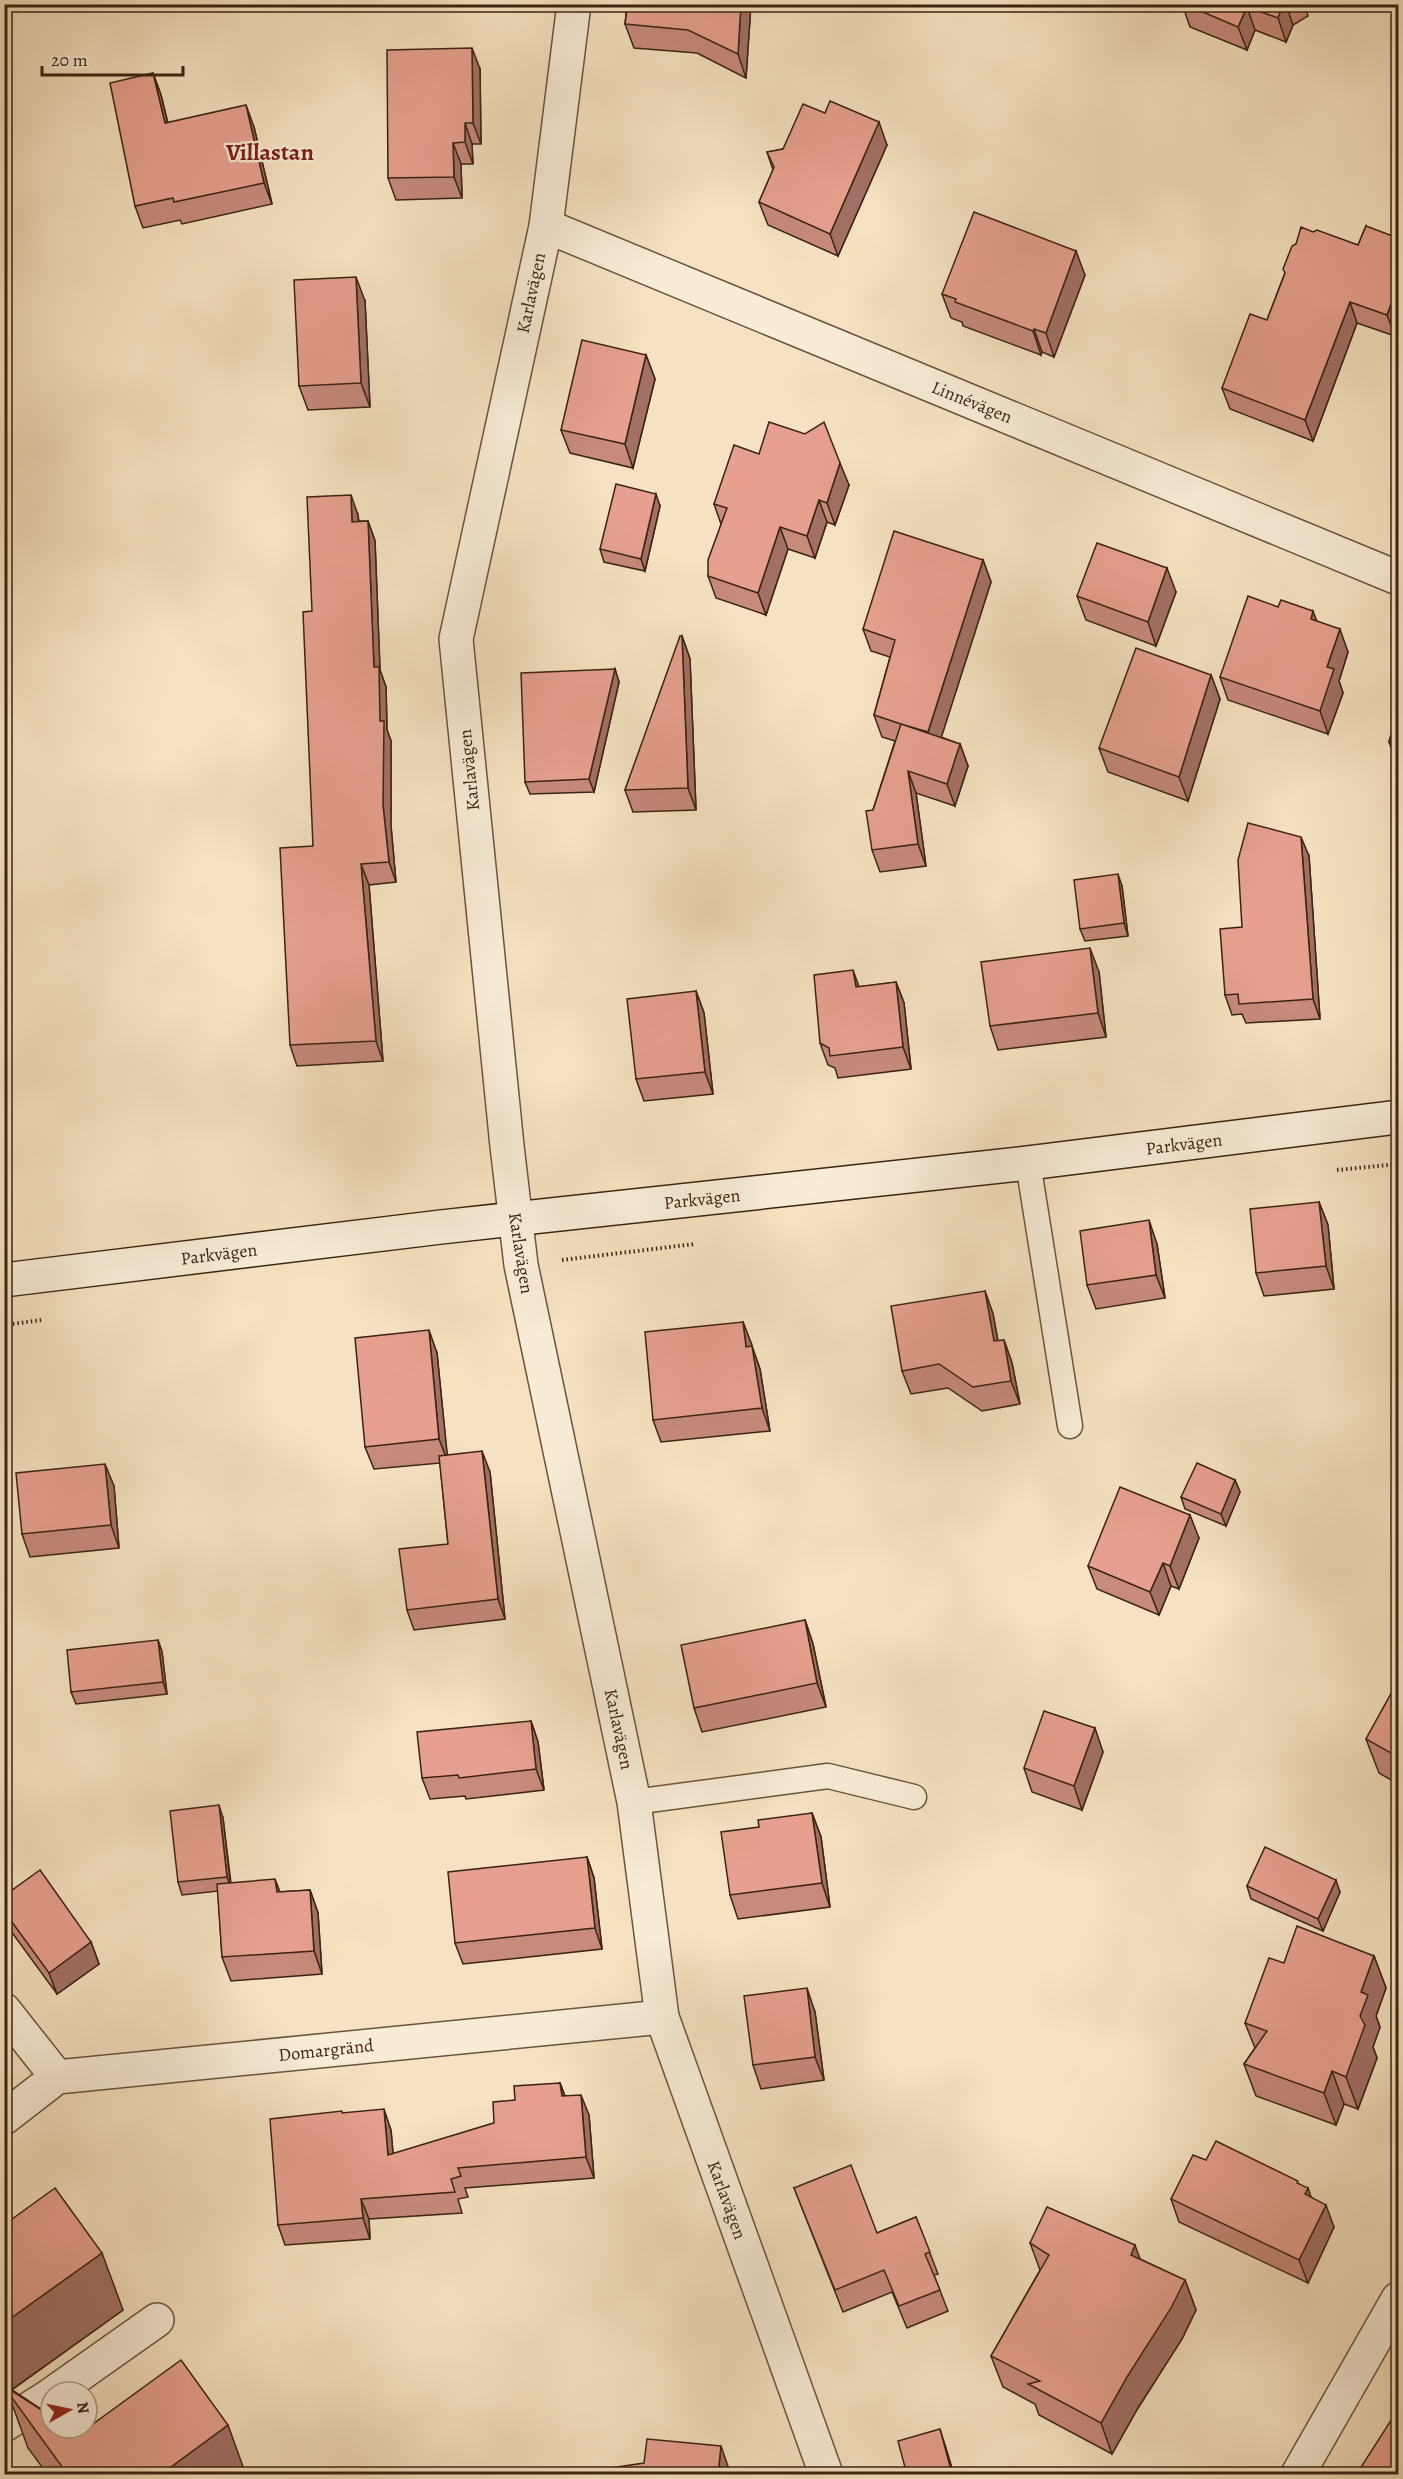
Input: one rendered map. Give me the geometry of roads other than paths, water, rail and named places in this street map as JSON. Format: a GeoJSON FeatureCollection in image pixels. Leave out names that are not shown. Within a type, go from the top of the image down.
{"type":"FeatureCollection","features":[{"type":"Feature","properties":{"kind":"street","name":"Karlavägen"},"geometry":{"type":"LineString","coordinates":[[574,4],[546,226],[456,639],[514,1219],[521,1265],[634,1802],[662,2017],[826,2475]]}},
{"type":"Feature","properties":{"kind":"street","name":"Linnévägen"},"geometry":{"type":"LineString","coordinates":[[546,226],[1398,578]]}},
{"type":"Feature","properties":{"kind":"street","name":"Parkvägen"},"geometry":{"type":"LineString","coordinates":[[4,1281],[514,1219],[1028,1163],[1398,1117]]}},
{"type":"Feature","properties":{"kind":"street"},"geometry":{"type":"LineString","coordinates":[[4,2010],[57,2077],[4,2118]]}},
{"type":"Feature","properties":{"kind":"street","name":"Domargränd"},"geometry":{"type":"LineString","coordinates":[[57,2077],[662,2017]]}},
{"type":"Feature","properties":{"kind":"street"},"geometry":{"type":"LineString","coordinates":[[1298,2475],[1398,2299]]}},
{"type":"Feature","properties":{"kind":"street"},"geometry":{"type":"LineString","coordinates":[[72,2380],[157,2320]]}},
{"type":"Feature","properties":{"kind":"street"},"geometry":{"type":"LineString","coordinates":[[4,2425],[39,2403]]}},
{"type":"Feature","properties":{"kind":"lane"},"geometry":{"type":"LineString","coordinates":[[1028,1163],[1070,1426]]}},
{"type":"Feature","properties":{"kind":"lane"},"geometry":{"type":"LineString","coordinates":[[634,1802],[828,1776],[914,1797]]}},
{"type":"Feature","properties":{"kind":"district","name":"Villastan"},"geometry":{"type":"Point","coordinates":[270,152]}}]}
